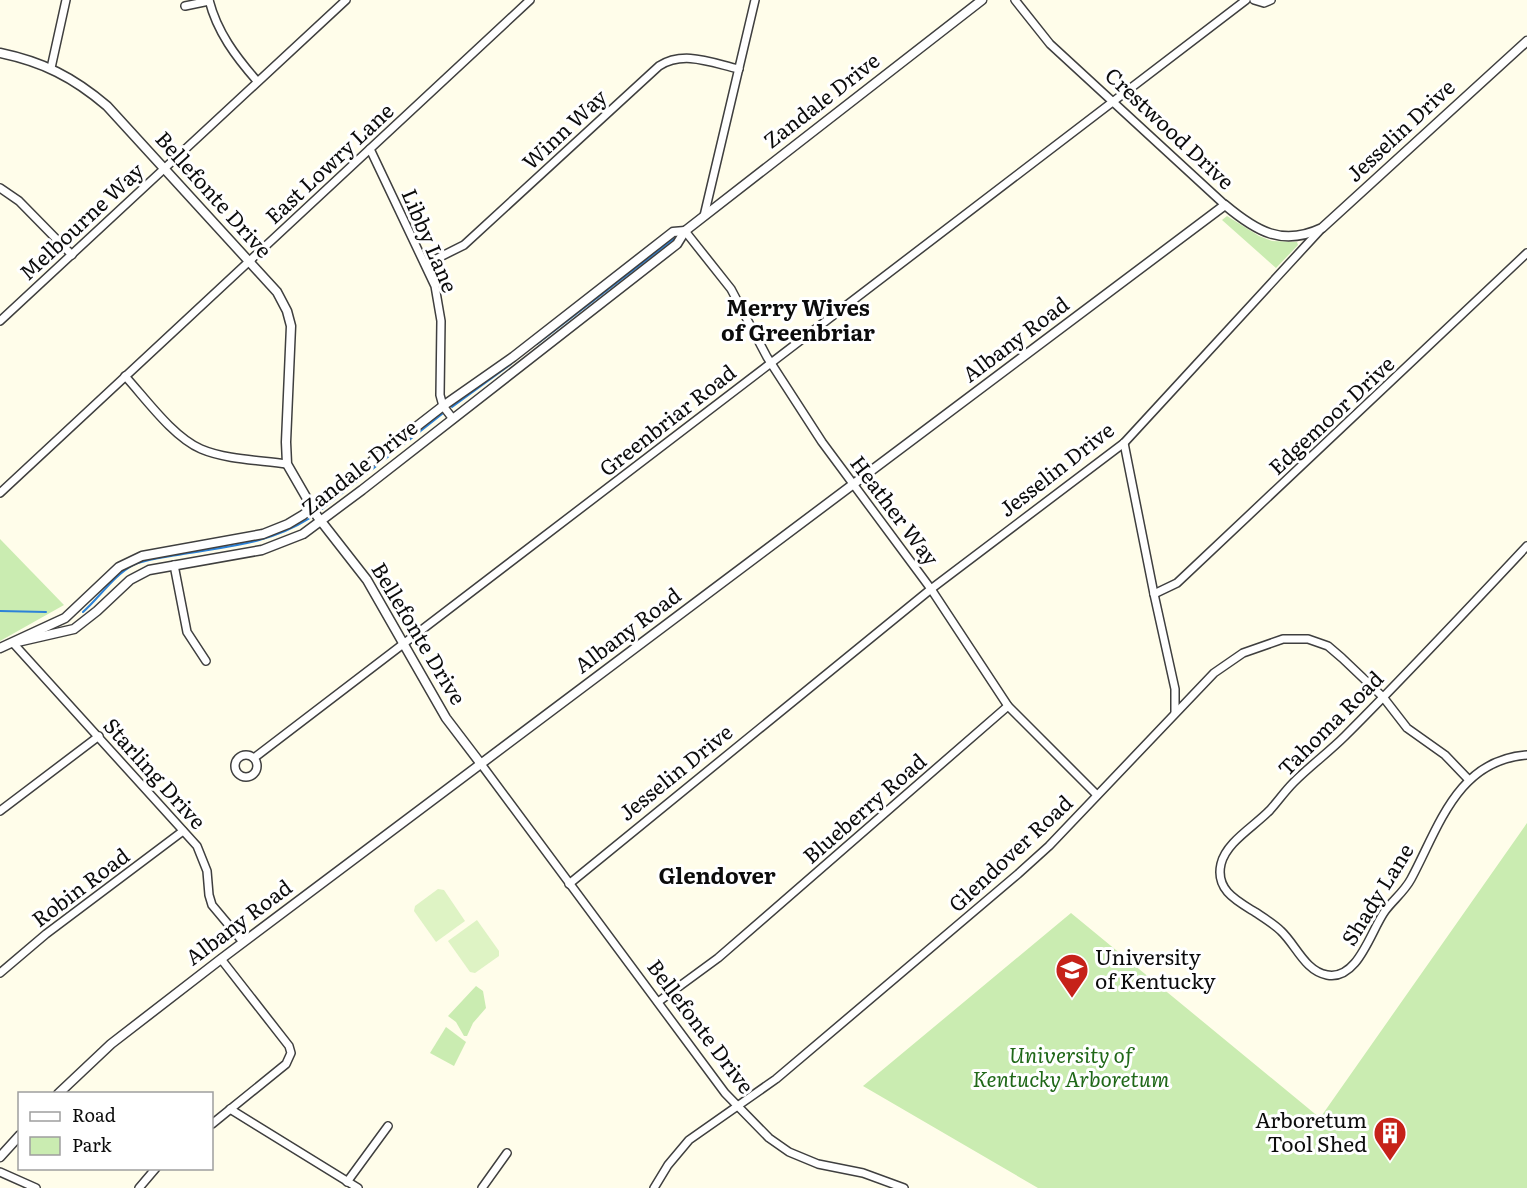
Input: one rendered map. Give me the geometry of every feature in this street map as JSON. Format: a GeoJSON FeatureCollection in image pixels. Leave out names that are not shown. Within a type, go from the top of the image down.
{"type":"FeatureCollection","features":[{"type":"Feature","properties":{"kind":"street"},"geometry":{"type":"LineString","coordinates":[[51,68],[66,0]]}},
{"type":"Feature","properties":{"kind":"street"},"geometry":{"type":"LineString","coordinates":[[185,6],[209,0],[225,40],[244,67],[258,81]]}},
{"type":"Feature","properties":{"kind":"street","name":"Melbourne Way"},"geometry":{"type":"LineString","coordinates":[[0,321],[345,0]]}},
{"type":"Feature","properties":{"kind":"street","name":"East Lowry Lane"},"geometry":{"type":"LineString","coordinates":[[0,492],[530,0]]}},
{"type":"Feature","properties":{"kind":"street"},"geometry":{"type":"LineString","coordinates":[[704,216],[755,0]]}},
{"type":"Feature","properties":{"kind":"street","name":"Zandale Drive"},"geometry":{"type":"LineString","coordinates":[[13,643],[74,629],[137,575],[149,570],[272,548],[303,534],[677,244],[685,231],[982,0]]}},
{"type":"Feature","properties":{"kind":"street","name":"Crestwood Drive"},"geometry":{"type":"LineString","coordinates":[[1015,0],[1050,44],[1225,205],[1250,225],[1269,234],[1298,236],[1322,228]]}},
{"type":"Feature","properties":{"kind":"street","name":"Greenbriar Road"},"geometry":{"type":"LineString","coordinates":[[254,758],[1246,0]]}},
{"type":"Feature","properties":{"kind":"street"},"geometry":{"type":"LineString","coordinates":[[1254,0],[1264,3],[1271,0]]}},
{"type":"Feature","properties":{"kind":"street","name":"Jesselin Drive"},"geometry":{"type":"LineString","coordinates":[[569,884],[931,589],[1124,443],[1322,228],[1527,41]]}},
{"type":"Feature","properties":{"kind":"street","name":"Bellefonte Drive"},"geometry":{"type":"LineString","coordinates":[[0,53],[51,68],[79,83],[107,106],[277,292],[290,318],[287,464],[321,521],[367,580],[446,718],[737,1107],[769,1138],[790,1153],[818,1164],[863,1173],[904,1188]]}},
{"type":"Feature","properties":{"kind":"street","name":"Winn Way"},"geometry":{"type":"LineString","coordinates":[[426,264],[464,244],[668,60],[683,57],[739,69]]}},
{"type":"Feature","properties":{"kind":"street","name":"Libby Lane"},"geometry":{"type":"LineString","coordinates":[[370,149],[435,286],[440,309],[440,387],[443,406]]}},
{"type":"Feature","properties":{"kind":"street"},"geometry":{"type":"LineString","coordinates":[[0,188],[19,201],[72,255]]}},
{"type":"Feature","properties":{"kind":"street","name":"Albany Road"},"geometry":{"type":"LineString","coordinates":[[60,1092],[111,1044],[243,942],[1225,205]]}},
{"type":"Feature","properties":{"kind":"street","name":"Zandale Drive"},"geometry":{"type":"LineString","coordinates":[[0,648],[65,618],[119,567],[135,559],[165,550],[263,534],[288,524],[443,406],[513,357],[673,232],[685,231]]}},
{"type":"Feature","properties":{"kind":"street","name":"Heather Way"},"geometry":{"type":"LineString","coordinates":[[685,231],[731,289],[771,363],[822,442],[931,589],[1008,706],[1097,795]]}},
{"type":"Feature","properties":{"kind":"street","name":"Edgemoor Drive"},"geometry":{"type":"LineString","coordinates":[[1154,594],[1177,583],[1527,253]]}},
{"type":"Feature","properties":{"kind":"street"},"geometry":{"type":"LineString","coordinates":[[125,376],[174,430],[191,445],[209,452],[287,464]]}},
{"type":"Feature","properties":{"kind":"street"},"geometry":{"type":"LineString","coordinates":[[443,406],[453,419]]}},
{"type":"Feature","properties":{"kind":"street"},"geometry":{"type":"LineString","coordinates":[[1124,443],[1175,689],[1174,715]]}},
{"type":"Feature","properties":{"kind":"street","name":"Tahoma Road"},"geometry":{"type":"LineString","coordinates":[[1275,925],[1235,900],[1227,892],[1220,874],[1223,858],[1228,850],[1269,811],[1294,783],[1344,738],[1527,546]]}},
{"type":"Feature","properties":{"kind":"street"},"geometry":{"type":"LineString","coordinates":[[174,565],[187,632],[206,661]]}},
{"type":"Feature","properties":{"kind":"street","name":"Glendover Road"},"geometry":{"type":"LineString","coordinates":[[654,1188],[668,1165],[689,1140],[711,1122],[737,1107],[776,1079],[1049,846],[1223,666],[1243,653],[1283,639],[1308,639],[1328,646],[1383,697],[1407,728],[1445,755],[1469,780]]}},
{"type":"Feature","properties":{"kind":"street","name":"Starling Drive"},"geometry":{"type":"LineString","coordinates":[[13,643],[99,736],[201,854],[207,871],[212,904],[243,942]]}},
{"type":"Feature","properties":{"kind":"street","name":"Blueberry Road"},"geometry":{"type":"LineString","coordinates":[[658,1002],[718,958],[1008,706]]}},
{"type":"Feature","properties":{"kind":"street"},"geometry":{"type":"LineString","coordinates":[[0,811],[99,736]]}},
{"type":"Feature","properties":{"kind":"street","name":"Shady Lane"},"geometry":{"type":"LineString","coordinates":[[1275,925],[1308,964],[1317,971],[1333,975],[1351,967],[1361,955],[1384,912],[1410,882],[1441,818],[1469,780],[1501,760],[1527,755]]}},
{"type":"Feature","properties":{"kind":"street","name":"Robin Road"},"geometry":{"type":"LineString","coordinates":[[0,973],[46,934],[183,831]]}},
{"type":"Feature","properties":{"kind":"street"},"geometry":{"type":"LineString","coordinates":[[213,1123],[286,1064],[291,1053],[289,1046],[221,959]]}},
{"type":"Feature","properties":{"kind":"street"},"geometry":{"type":"LineString","coordinates":[[230,1109],[358,1188]]}},
{"type":"Feature","properties":{"kind":"street"},"geometry":{"type":"LineString","coordinates":[[347,1182],[388,1126]]}},
{"type":"Feature","properties":{"kind":"street"},"geometry":{"type":"LineString","coordinates":[[0,1157],[18,1137]]}},
{"type":"Feature","properties":{"kind":"street"},"geometry":{"type":"LineString","coordinates":[[482,1188],[507,1153]]}},
{"type":"Feature","properties":{"kind":"street"},"geometry":{"type":"LineString","coordinates":[[139,1188],[154,1170]]}},
{"type":"Feature","properties":{"kind":"street"},"geometry":{"type":"LineString","coordinates":[[0,1172],[36,1188]]}},
{"type":"Feature","properties":{"kind":"green space"},"geometry":{"type":"Polygon","coordinates":[[[1227,216],[1259,236],[1272,241],[1297,242],[1298,245],[1276,268],[1222,220],[1227,216]]]}},
{"type":"Feature","properties":{"kind":"green space"},"geometry":{"type":"Polygon","coordinates":[[[0,539],[64,605],[0,641],[0,539]]]}},
{"type":"Feature","properties":{"kind":"green space","name":"University of Kentucky Arboretum"},"geometry":{"type":"Polygon","coordinates":[[[1527,823],[1527,1188],[1038,1188],[863,1086],[1071,913],[1320,1118],[1527,823]]]}},
{"type":"Feature","properties":{"kind":"green space"},"geometry":{"type":"Polygon","coordinates":[[[438,889],[444,890],[465,921],[436,942],[414,911],[415,906],[438,889]]]}},
{"type":"Feature","properties":{"kind":"green space"},"geometry":{"type":"Polygon","coordinates":[[[477,920],[499,951],[499,956],[475,973],[470,972],[448,941],[477,920]]]}},
{"type":"Feature","properties":{"kind":"green space"},"geometry":{"type":"Polygon","coordinates":[[[476,986],[483,991],[486,1008],[473,1023],[467,1036],[464,1036],[456,1022],[448,1016],[476,986]]]}},
{"type":"Feature","properties":{"kind":"green space"},"geometry":{"type":"Polygon","coordinates":[[[446,1027],[466,1042],[454,1066],[430,1053],[446,1027]]]}},
{"type":"Feature","properties":{"kind":"waterway"},"geometry":{"type":"LineString","coordinates":[[537,344],[675,238]]}},
{"type":"Feature","properties":{"kind":"waterway"},"geometry":{"type":"LineString","coordinates":[[452,407],[511,364]]}},
{"type":"Feature","properties":{"kind":"waterway"},"geometry":{"type":"LineString","coordinates":[[322,509],[442,414]]}},
{"type":"Feature","properties":{"kind":"waterway"},"geometry":{"type":"LineString","coordinates":[[83,612],[113,581],[133,565],[151,559],[264,539],[295,527],[310,518]]}},
{"type":"Feature","properties":{"kind":"waterway"},"geometry":{"type":"LineString","coordinates":[[0,611],[46,612]]}},
{"type":"Feature","properties":{"kind":"place","name":"University of Kentucky"},"geometry":{"type":"Point","coordinates":[1072,999]}},
{"type":"Feature","properties":{"kind":"place","name":"Arboretum Tool Shed"},"geometry":{"type":"Point","coordinates":[1390,1162]}},
{"type":"Feature","properties":{"kind":"district","name":"Merry Wives of Greenbriar"},"geometry":{"type":"Point","coordinates":[798,320]}},
{"type":"Feature","properties":{"kind":"district","name":"Glendover"},"geometry":{"type":"Point","coordinates":[717,876]}}]}
